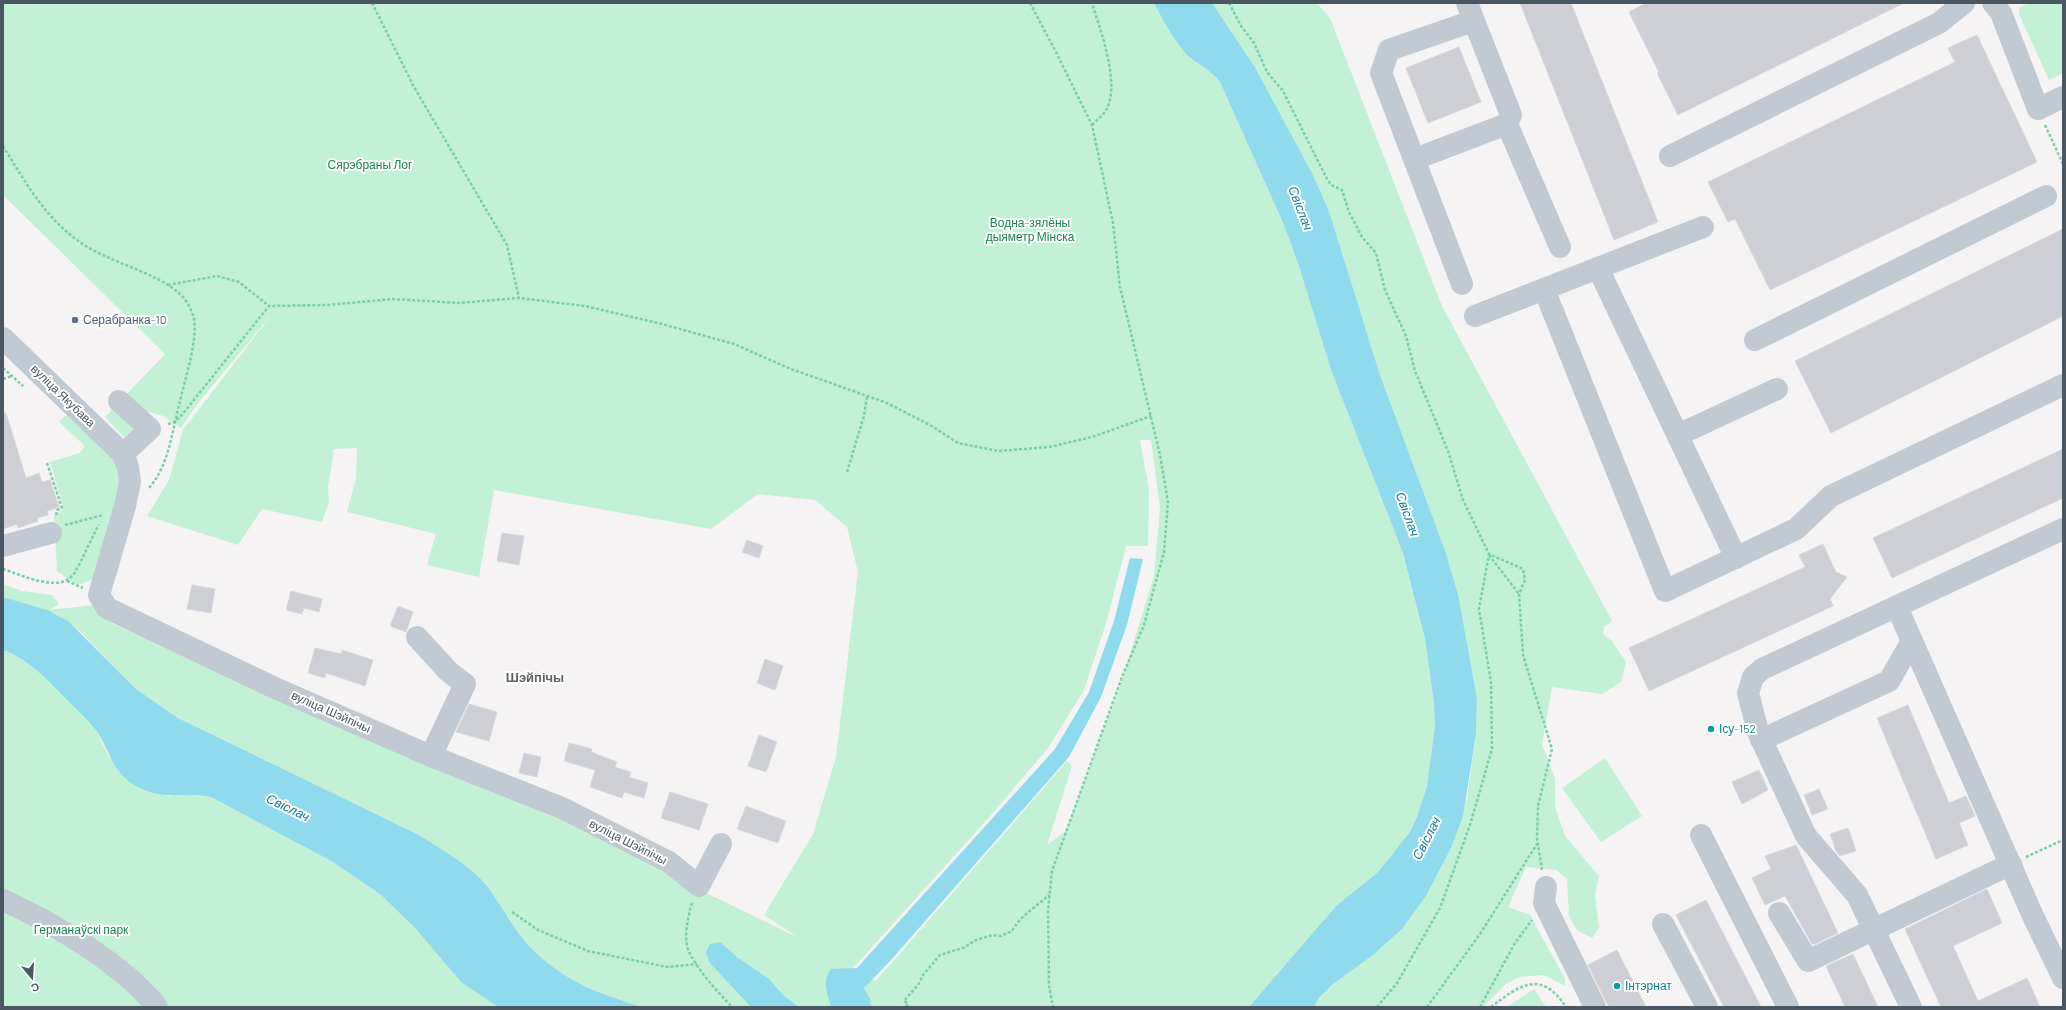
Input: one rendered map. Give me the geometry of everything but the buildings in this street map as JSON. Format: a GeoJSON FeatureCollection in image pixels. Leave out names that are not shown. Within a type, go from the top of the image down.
{"type":"FeatureCollection","features":[{"type":"Feature","properties":{"kind":"street"},"geometry":{"type":"LineString","coordinates":[[1670,156],[1939,23],[1964,3]]}},
{"type":"Feature","properties":{"kind":"street"},"geometry":{"type":"LineString","coordinates":[[1993,3],[2001,13],[2038,109],[2063,97]]}},
{"type":"Feature","properties":{"kind":"street"},"geometry":{"type":"LineString","coordinates":[[1415,159],[1507,124],[1512,115],[1470,12],[1388,50],[1381,73],[1462,284]]}},
{"type":"Feature","properties":{"kind":"street"},"geometry":{"type":"LineString","coordinates":[[1507,124],[1560,248]]}},
{"type":"Feature","properties":{"kind":"street"},"geometry":{"type":"LineString","coordinates":[[1755,340],[2046,196]]}},
{"type":"Feature","properties":{"kind":"street"},"geometry":{"type":"LineString","coordinates":[[1475,316],[1703,227]]}},
{"type":"Feature","properties":{"kind":"street"},"geometry":{"type":"LineString","coordinates":[[1598,268],[1736,558]]}},
{"type":"Feature","properties":{"kind":"street"},"geometry":{"type":"LineString","coordinates":[[1544,289],[1665,592],[1796,529],[1831,496],[2063,384]]}},
{"type":"Feature","properties":{"kind":"street","name":"вуліца Якубава"},"geometry":{"type":"LineString","coordinates":[[3,338],[123,454]]}},
{"type":"Feature","properties":{"kind":"street"},"geometry":{"type":"LineString","coordinates":[[1678,435],[1777,389]]}},
{"type":"Feature","properties":{"kind":"street"},"geometry":{"type":"LineString","coordinates":[[119,401],[150,429],[123,454]]}},
{"type":"Feature","properties":{"kind":"street","name":"вуліца Шэйпічы"},"geometry":{"type":"LineString","coordinates":[[123,454],[128,467],[130,482],[125,506],[99,595],[107,608],[275,688],[431,756],[562,808],[669,862],[699,886]]}},
{"type":"Feature","properties":{"kind":"street"},"geometry":{"type":"LineString","coordinates":[[1911,1007],[1857,895],[1806,836],[1761,740],[1748,693],[1753,677],[1762,669],[2063,529]]}},
{"type":"Feature","properties":{"kind":"street"},"geometry":{"type":"LineString","coordinates":[[3,546],[51,533]]}},
{"type":"Feature","properties":{"kind":"street"},"geometry":{"type":"LineString","coordinates":[[1897,607],[2033,916],[2063,978]]}},
{"type":"Feature","properties":{"kind":"street"},"geometry":{"type":"LineString","coordinates":[[417,637],[448,671],[465,684],[431,756]]}},
{"type":"Feature","properties":{"kind":"street"},"geometry":{"type":"LineString","coordinates":[[1761,740],[1890,681],[1912,641]]}},
{"type":"Feature","properties":{"kind":"street"},"geometry":{"type":"LineString","coordinates":[[1701,835],[1788,1007]]}},
{"type":"Feature","properties":{"kind":"street"},"geometry":{"type":"LineString","coordinates":[[699,886],[721,844]]}},
{"type":"Feature","properties":{"kind":"street"},"geometry":{"type":"LineString","coordinates":[[1779,913],[1808,961],[1873,928],[2011,864]]}},
{"type":"Feature","properties":{"kind":"street"},"geometry":{"type":"LineString","coordinates":[[1545,895],[1595,1007]]}},
{"type":"Feature","properties":{"kind":"street"},"geometry":{"type":"LineString","coordinates":[[3,900],[26,910],[100,955],[150,998],[157,1007]]}},
{"type":"Feature","properties":{"kind":"street"},"geometry":{"type":"LineString","coordinates":[[1664,924],[1707,1007]]}},
{"type":"Feature","properties":{"kind":"path"},"geometry":{"type":"LineString","coordinates":[[372,3],[414,87],[507,245],[519,298]]}},
{"type":"Feature","properties":{"kind":"path"},"geometry":{"type":"LineString","coordinates":[[1030,3],[1092,125],[1113,223],[1120,286],[1160,455],[1168,502],[1164,552],[1144,625],[1122,677],[1052,871],[1049,894],[1049,986],[1052,1007]]}},
{"type":"Feature","properties":{"kind":"path"},"geometry":{"type":"LineString","coordinates":[[1092,3],[1108,64],[1111,92],[1105,111],[1092,125]]}},
{"type":"Feature","properties":{"kind":"path"},"geometry":{"type":"LineString","coordinates":[[1229,3],[1241,26],[1254,43],[1267,72],[1282,92],[1326,178],[1332,185],[1342,190],[1349,212],[1362,237],[1376,253],[1386,290],[1406,336],[1416,371],[1448,451],[1463,500],[1489,554],[1519,594]]}},
{"type":"Feature","properties":{"kind":"path"},"geometry":{"type":"LineString","coordinates":[[2038,109],[2063,164]]}},
{"type":"Feature","properties":{"kind":"path"},"geometry":{"type":"LineString","coordinates":[[3,146],[38,200],[65,230],[94,251],[168,285],[186,301],[194,319],[190,357],[175,422],[160,473],[145,492],[125,506]]}},
{"type":"Feature","properties":{"kind":"path"},"geometry":{"type":"LineString","coordinates":[[168,285],[217,276],[239,282],[269,306],[327,305],[393,299],[458,303],[519,298],[585,306],[662,324],[720,340],[887,403],[923,421],[958,443],[998,451],[1049,447],[1092,437],[1151,416]]}},
{"type":"Feature","properties":{"kind":"path"},"geometry":{"type":"LineString","coordinates":[[150,429],[175,422],[269,306]]}},
{"type":"Feature","properties":{"kind":"path"},"geometry":{"type":"LineString","coordinates":[[3,379],[12,376]]}},
{"type":"Feature","properties":{"kind":"path"},"geometry":{"type":"LineString","coordinates":[[847,472],[864,416],[867,396]]}},
{"type":"Feature","properties":{"kind":"path"},"geometry":{"type":"LineString","coordinates":[[47,463],[61,507]]}},
{"type":"Feature","properties":{"kind":"path"},"geometry":{"type":"LineString","coordinates":[[3,569],[52,583],[67,581],[75,573],[100,523]]}},
{"type":"Feature","properties":{"kind":"path"},"geometry":{"type":"LineString","coordinates":[[1480,1007],[1515,944],[1545,895],[1537,843],[1538,806],[1552,749],[1523,655],[1519,594],[1525,580],[1523,569],[1489,554]]}},
{"type":"Feature","properties":{"kind":"path"},"geometry":{"type":"LineString","coordinates":[[1377,1007],[1397,983],[1440,908],[1470,825],[1492,749],[1491,682],[1479,609],[1489,554]]}},
{"type":"Feature","properties":{"kind":"path"},"geometry":{"type":"LineString","coordinates":[[2011,864],[2063,840]]}},
{"type":"Feature","properties":{"kind":"path"},"geometry":{"type":"LineString","coordinates":[[1427,1007],[1480,934],[1515,881],[1537,843]]}},
{"type":"Feature","properties":{"kind":"path"},"geometry":{"type":"LineString","coordinates":[[699,886],[692,905],[687,928],[689,952],[732,1007]]}},
{"type":"Feature","properties":{"kind":"path"},"geometry":{"type":"LineString","coordinates":[[906,1007],[908,1004],[904,1001],[940,955],[963,948],[976,940],[992,935],[1001,936],[1012,931],[1017,921],[1031,912],[1049,894]]}},
{"type":"Feature","properties":{"kind":"path"},"geometry":{"type":"LineString","coordinates":[[512,912],[538,930],[588,951],[667,967],[697,964]]}},
{"type":"Feature","properties":{"kind":"path"},"geometry":{"type":"LineString","coordinates":[[1491,1007],[1515,989],[1526,984],[1538,983],[1559,996],[1566,1007]]}},
{"type":"Feature","properties":{"kind":"green space","name":"Водна-зялёны дыяметр Мінска"},"geometry":{"type":"Polygon","coordinates":[[[3,3],[1154,3],[1173,36],[1186,54],[1220,82],[1284,225],[1299,266],[1331,370],[1403,553],[1425,639],[1434,703],[1435,725],[1427,786],[1417,817],[1410,832],[1378,872],[1336,906],[1249,1007],[642,1007],[597,992],[558,971],[533,950],[514,927],[487,886],[472,871],[455,858],[419,835],[178,718],[136,689],[79,630],[58,615],[3,597],[3,584],[22,591],[52,595],[59,604],[49,610],[94,605],[100,614],[113,624],[426,761],[600,832],[671,876],[799,938],[764,915],[813,834],[836,757],[858,572],[847,527],[815,500],[758,494],[711,529],[494,490],[479,577],[427,565],[436,534],[347,512],[356,478],[357,448],[334,449],[328,487],[329,502],[322,522],[262,509],[238,545],[147,516],[169,480],[183,430],[273,313],[198,403],[181,428],[164,416],[149,412],[125,438],[105,417],[165,354],[3,195],[3,3]],[[1140,440],[1149,489],[1148,546],[1126,546],[1107,620],[1084,690],[1048,748],[991,815],[855,966],[851,966],[876,981],[1067,761],[1072,766],[1047,845],[1066,831],[1121,683],[1154,576],[1160,509],[1151,440],[1140,440]]]}},
{"type":"Feature","properties":{"kind":"green space"},"geometry":{"type":"Polygon","coordinates":[[[1212,3],[1317,3],[1330,18],[1442,306],[1612,621],[1604,627],[1603,634],[1612,641],[1626,662],[1621,682],[1602,694],[1552,687],[1542,744],[1555,779],[1555,807],[1565,836],[1599,876],[1595,896],[1599,928],[1592,938],[1577,930],[1569,916],[1567,879],[1556,870],[1526,867],[1508,907],[1530,915],[1565,979],[1565,986],[1544,975],[1519,977],[1506,984],[1483,1007],[1314,1007],[1319,998],[1333,984],[1373,955],[1402,929],[1426,896],[1451,848],[1467,798],[1476,734],[1477,698],[1458,594],[1446,553],[1380,375],[1329,211],[1313,175],[1256,69],[1212,3]]]}},
{"type":"Feature","properties":{"kind":"green space"},"geometry":{"type":"Polygon","coordinates":[[[2028,3],[2063,3],[2063,73],[2049,80],[2019,14],[2019,8],[2028,3]]]}},
{"type":"Feature","properties":{"kind":"green space"},"geometry":{"type":"Polygon","coordinates":[[[65,416],[69,416],[116,456],[123,486],[96,577],[79,584],[72,582],[57,571],[54,516],[64,509],[50,462],[80,453],[85,446],[59,422],[65,416]]]}},
{"type":"Feature","properties":{"kind":"green space","name":"Германаўскі парк"},"geometry":{"type":"Polygon","coordinates":[[[3,650],[17,656],[40,673],[94,727],[109,757],[143,789],[168,796],[189,795],[211,797],[333,862],[381,895],[415,928],[461,982],[498,1007],[3,1007],[3,650]]]}},
{"type":"Feature","properties":{"kind":"green space"},"geometry":{"type":"Polygon","coordinates":[[[1605,758],[1642,816],[1601,842],[1562,788],[1605,758]]]}},
{"type":"Feature","properties":{"kind":"green space"},"geometry":{"type":"Polygon","coordinates":[[[1534,989],[1546,1007],[1507,1007],[1534,989]]]}},
{"type":"Feature","properties":{"kind":"water","name":"Свіслач"},"geometry":{"type":"Polygon","coordinates":[[[1154,3],[1212,3],[1256,69],[1313,175],[1329,211],[1380,375],[1446,553],[1458,594],[1477,698],[1476,734],[1463,816],[1451,848],[1426,896],[1402,929],[1373,955],[1333,984],[1319,998],[1314,1007],[1249,1007],[1336,906],[1378,872],[1410,832],[1417,817],[1427,786],[1435,725],[1434,703],[1425,639],[1403,553],[1331,370],[1299,266],[1284,225],[1220,82],[1186,54],[1173,36],[1154,3]]]}},
{"type":"Feature","properties":{"kind":"water"},"geometry":{"type":"Polygon","coordinates":[[[1130,558],[1143,559],[1127,625],[1101,697],[1069,757],[891,960],[864,988],[870,999],[871,1007],[831,1007],[826,982],[828,973],[831,969],[857,968],[1055,749],[1089,692],[1114,621],[1130,558]]]}},
{"type":"Feature","properties":{"kind":"water","name":"Свіслач"},"geometry":{"type":"Polygon","coordinates":[[[3,597],[47,610],[68,621],[136,689],[178,718],[419,835],[446,852],[464,864],[480,878],[493,894],[526,943],[558,971],[597,992],[642,1007],[498,1007],[461,982],[415,928],[381,895],[333,862],[211,797],[159,794],[142,789],[132,783],[118,770],[101,738],[86,719],[32,666],[13,654],[3,650],[3,597]]]}},
{"type":"Feature","properties":{"kind":"water"},"geometry":{"type":"Polygon","coordinates":[[[720,942],[737,957],[769,979],[784,996],[799,1007],[751,1007],[709,962],[706,952],[710,944],[720,942]]]}},
{"type":"Feature","properties":{"kind":"place","name":"Серабранка-10"},"geometry":{"type":"Point","coordinates":[75,320]}},
{"type":"Feature","properties":{"kind":"place","name":"Ісу-152"},"geometry":{"type":"Point","coordinates":[1711,729]}},
{"type":"Feature","properties":{"kind":"place","name":"Інтэрнат"},"geometry":{"type":"Point","coordinates":[1617,986]}},
{"type":"Feature","properties":{"kind":"district","name":"Шэйпічы"},"geometry":{"type":"Point","coordinates":[535,677]}},
{"type":"Feature","properties":{"kind":"park label","name":"Сярэбраны Лог"},"geometry":{"type":"Point","coordinates":[370,165]}}]}
